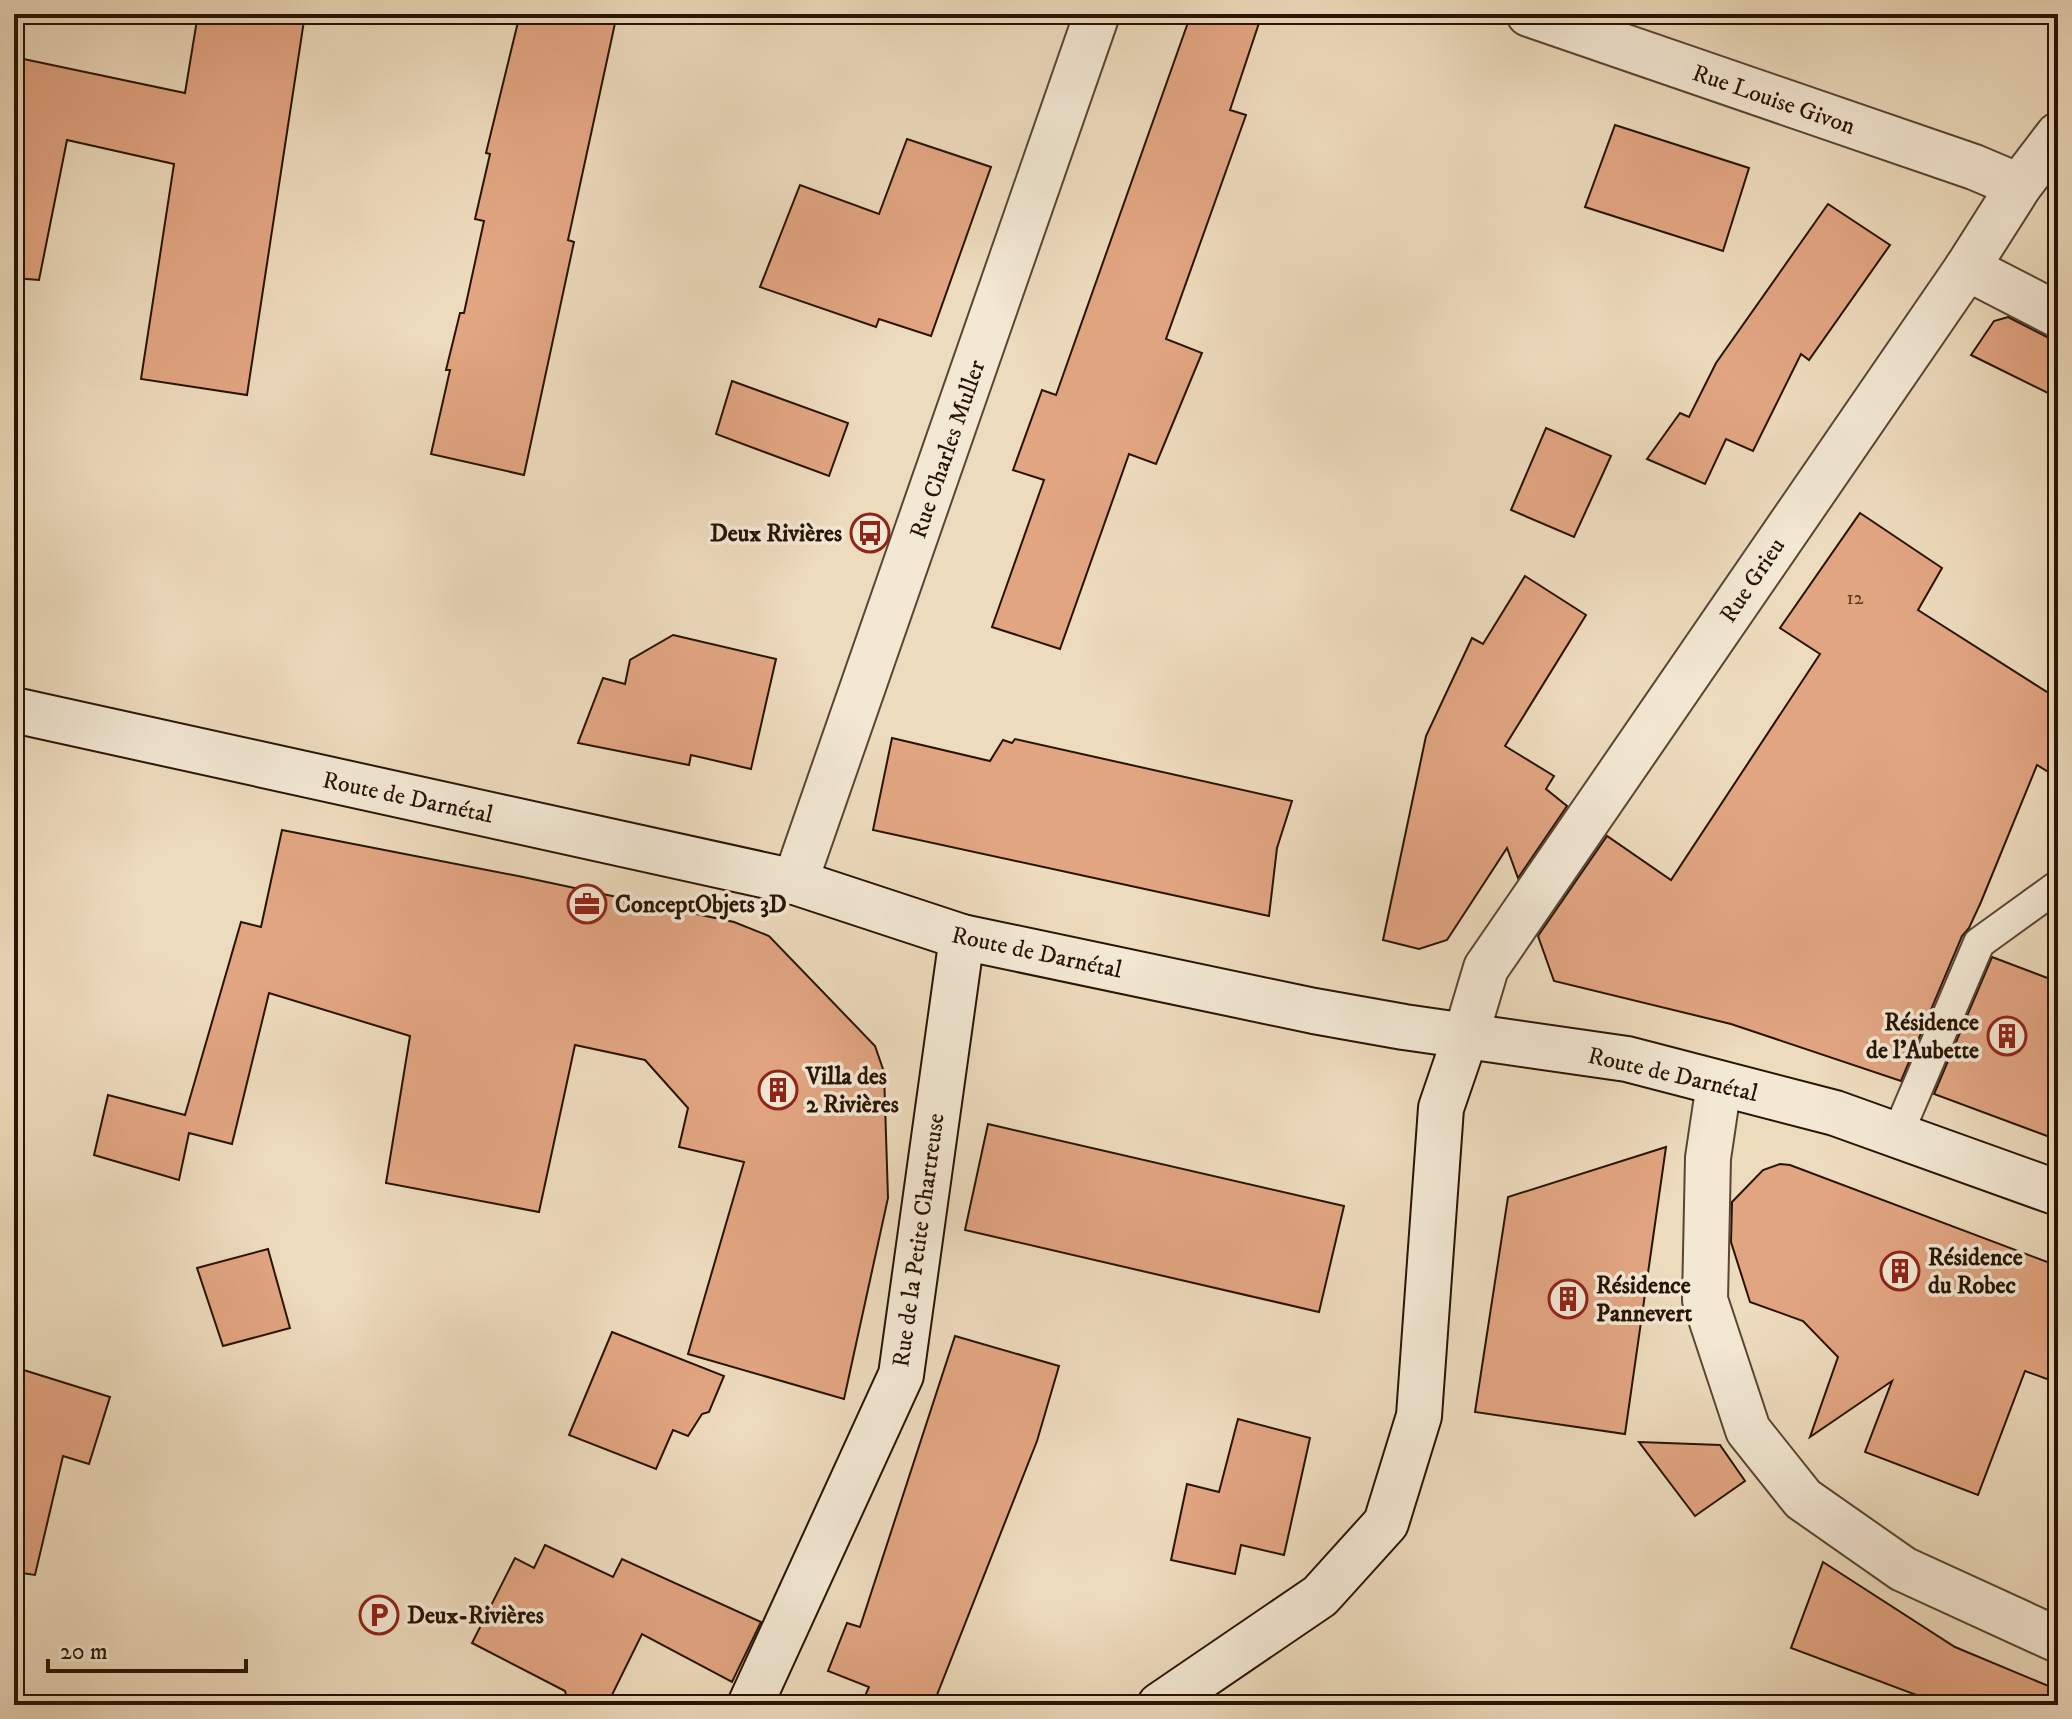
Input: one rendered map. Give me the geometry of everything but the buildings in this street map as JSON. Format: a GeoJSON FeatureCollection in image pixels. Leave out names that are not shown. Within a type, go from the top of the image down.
{"type":"FeatureCollection","features":[{"type":"Feature","properties":{"kind":"street","name":"Rue Charles Muller"},"geometry":{"type":"LineString","coordinates":[[795,882],[1097,14]]}},
{"type":"Feature","properties":{"kind":"street","name":"Rue Louise Givon"},"geometry":{"type":"LineString","coordinates":[[1529,14],[1959,162],[2019,186]]}},
{"type":"Feature","properties":{"kind":"street","name":"Rue Grieu"},"geometry":{"type":"LineString","coordinates":[[1466,1035],[1486,968],[1967,268],[2019,186],[2058,135]]}},
{"type":"Feature","properties":{"kind":"street"},"geometry":{"type":"LineString","coordinates":[[1967,268],[2058,315]]}},
{"type":"Feature","properties":{"kind":"street","name":"Route de Darnétal"},"geometry":{"type":"LineString","coordinates":[[14,710],[795,882],[962,937],[1314,1011],[1627,1059],[1835,1113],[1898,1133],[2058,1193]]}},
{"type":"Feature","properties":{"kind":"street","name":"Rue de la Petite Chartreuse"},"geometry":{"type":"LineString","coordinates":[[750,1705],[901,1375],[962,937]]}},
{"type":"Feature","properties":{"kind":"street"},"geometry":{"type":"LineString","coordinates":[[1160,1705],[1320,1596],[1386,1523],[1419,1416],[1441,1108],[1466,1035]]}},
{"type":"Feature","properties":{"kind":"street"},"geometry":{"type":"LineString","coordinates":[[1719,1084],[1708,1158],[1705,1300],[1748,1430],[1803,1499],[1903,1569],[2058,1640]]}},
{"type":"Feature","properties":{"kind":"lane"},"geometry":{"type":"LineString","coordinates":[[1898,1133],[1979,943],[2058,886]]}},
{"type":"Feature","properties":{"kind":"place","name":"Deux Rivières"},"geometry":{"type":"Point","coordinates":[870,533]}},
{"type":"Feature","properties":{"kind":"place","name":"ConceptObjets 3D"},"geometry":{"type":"Point","coordinates":[587,904]}},
{"type":"Feature","properties":{"kind":"place","name":"Résidence de l'Aubette"},"geometry":{"type":"Point","coordinates":[2007,1036]}},
{"type":"Feature","properties":{"kind":"place","name":"Villa des 2 Rivières"},"geometry":{"type":"Point","coordinates":[778,1090]}},
{"type":"Feature","properties":{"kind":"place","name":"Résidence du Robec"},"geometry":{"type":"Point","coordinates":[1900,1271]}},
{"type":"Feature","properties":{"kind":"place","name":"Résidence Pannevert"},"geometry":{"type":"Point","coordinates":[1568,1299]}},
{"type":"Feature","properties":{"kind":"place","name":"Deux-Rivières"},"geometry":{"type":"Point","coordinates":[379,1615]}}]}
